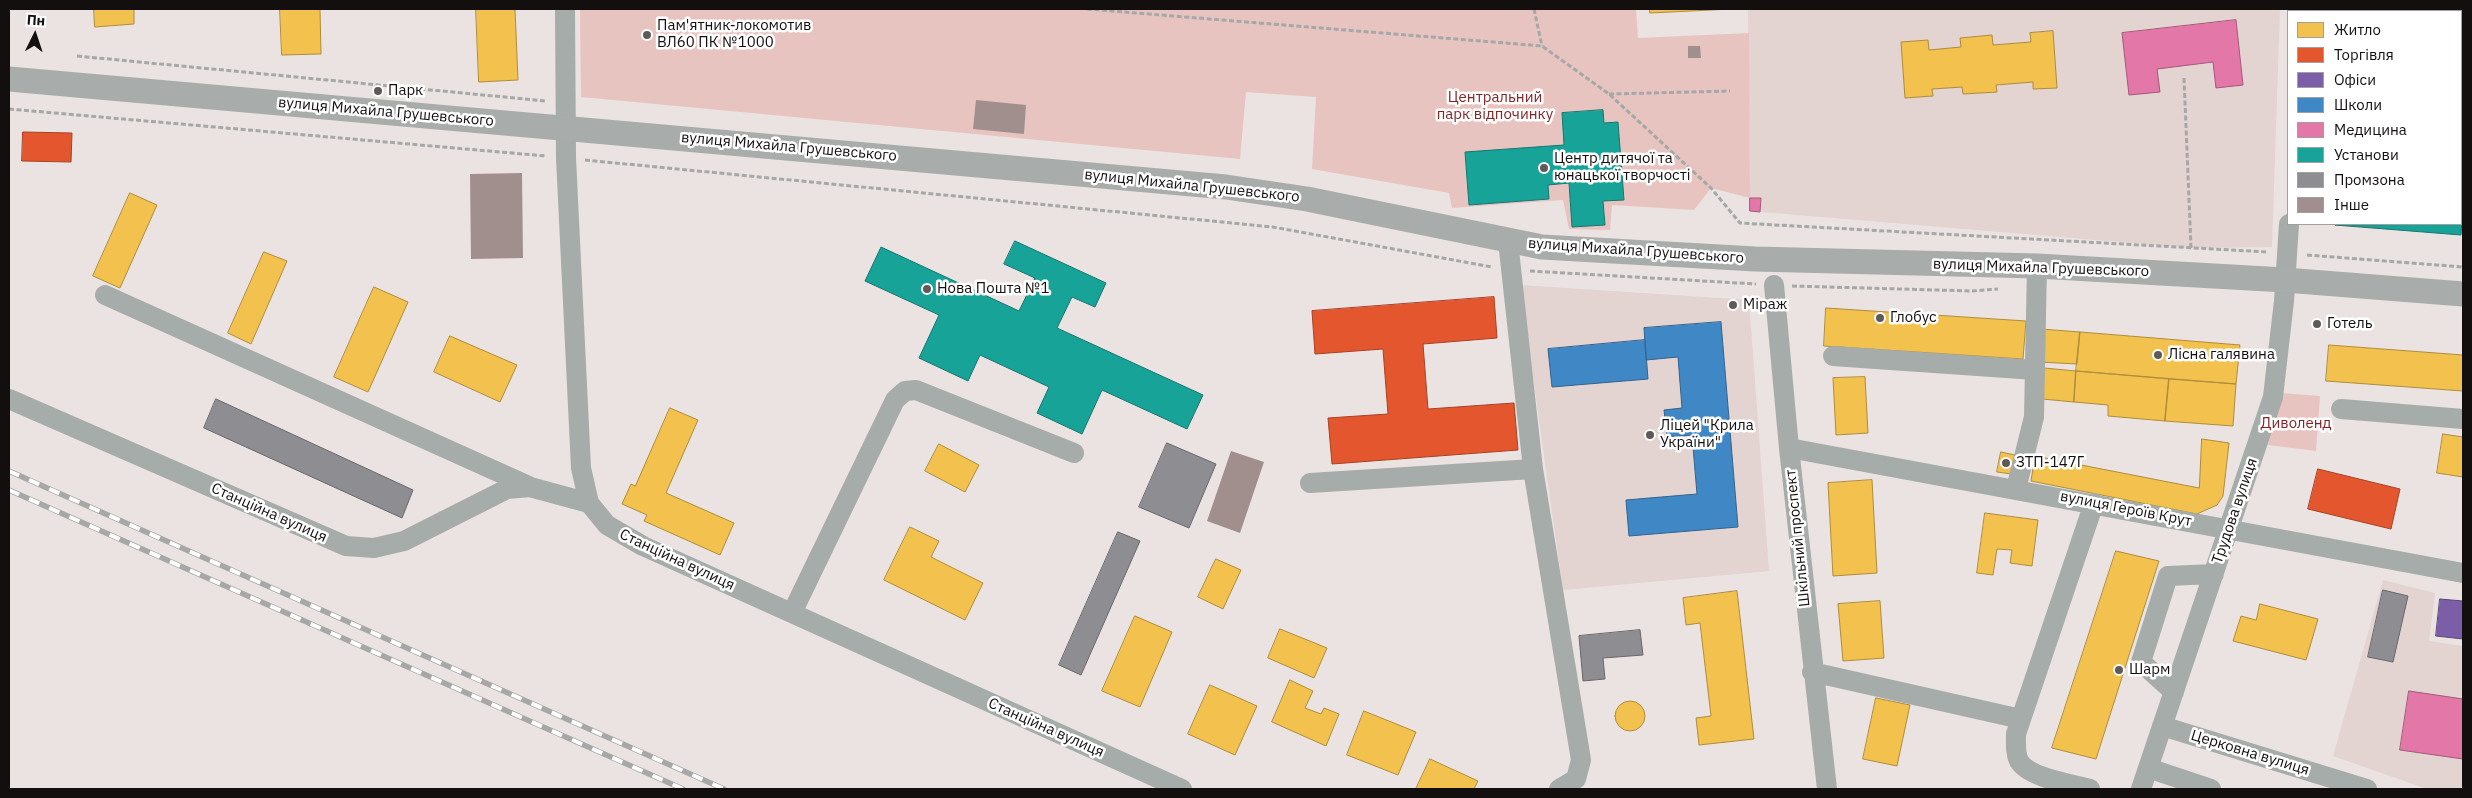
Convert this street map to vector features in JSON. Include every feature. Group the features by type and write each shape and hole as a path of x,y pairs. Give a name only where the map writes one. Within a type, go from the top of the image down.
{"main road":[{"name":"вулиця Михайла Грушевського","path":"9,79 566,127 1254,190 1307,199 1508,241 1583,250 1755,259 2037,266 2286,280 2463,294"}],"street":[{"path":"565,9 566,158 581,468 589,503"},
{"name":"Трудова вулиця","path":"2141,789 2273,397 2286,280 2289,225"},
{"path":"1508,241 1533,469 1581,760 1576,779 1558,789"},
{"path":"2016,489 2034,417 2037,266"},
{"name":"Шкільний проспект","path":"1774,285 1788,448 1812,672 1827,789"},
{"path":"105,294 530,487"},
{"path":"1833,356 2035,370"},
{"path":"792,613 895,400 905,391 916,390 1074,453"},
{"name":"Станційна вулиця","path":"9,399 346,546 374,548 404,541 507,489 530,487 589,503 607,525 643,546 1182,789"},
{"path":"2342,409 2463,419"},
{"name":"вулиця Героїв Крут","path":"1788,448 2094,503 2463,573"},
{"path":"1310,483 1533,469"},
{"path":"2090,789 2031,772 2020,762 2015,748 2016,734 2094,503"},
{"path":"2174,692 2141,662 2168,576 2214,574"},
{"path":"1812,672 2021,719"},
{"name":"Церковна вулиця","path":"2162,726 2366,789"},
{"path":"2148,768 2211,789"}],"path":[{"path":"1087,9 1542,46 1609,94 1711,188 1740,223 2287,253 2463,267"},
{"path":"1534,9 1542,46"},
{"path":"77,56 554,102"},
{"path":"2184,78 2190,248"},
{"path":"1609,94 1730,91"},
{"path":"9,109 566,158 1273,227 1510,270 1774,285 1972,291 2000,289"}],"shaded area":[{"path":"1748,9 2280,9 2272,247 2191,248 1750,211"},
{"name":"Ліцей \"Крила України\"","path":"1520,285 1749,300 1769,571 1563,590"},
{"path":"2383,580 2435,593 2429,641 2463,646 2463,789 2427,789 2333,756"}],"green space":[{"name":"Центральний парк відпочинку","path":"580,9 1636,9 1638,38 1749,33 1750,198 1711,188 1694,210 1612,205 1610,230 1569,229 1563,200 1452,208 1449,193 1312,169 1316,97 1246,92 1240,159 581,97"},
{"name":"Диволенд","path":"2281,393 2320,396 2316,451 2268,445"}],"building: Житло":[{"path":"94,9 134,9 134,24 95,27"},
{"path":"280,9 320,9 321,54 282,55"},
{"path":"476,9 515,9 518,80 479,82"},
{"path":"1650,9 1732,9 1650,13"},
{"path":"2053,31 2057,88 2033,89 2033,82 1996,85 1997,92 1963,94 1962,87 1932,89 1933,96 1905,98 1901,42 1928,40 1929,50 1961,47 1960,38 1992,35 1993,45 2031,42 2030,33"},
{"path":"130,193 157,205 120,288 93,276"},
{"path":"264,252 287,261 251,344 228,333"},
{"path":"374,287 408,302 368,392 334,377"},
{"path":"1826,308 2026,321 2023,359 1824,346"},
{"path":"2041,329 2080,332 2077,364 2038,362"},
{"name":"Лісна галявина","path":"2080,332 2240,345 2236,384 2076,371"},
{"path":"450,336 517,365 500,402 434,372"},
{"path":"2329,345 2463,355 2463,391 2326,381"},
{"path":"2044,368 2076,371 2074,402 2042,399"},
{"path":"2076,371 2169,379 2165,421 2108,416 2108,405 2074,402"},
{"path":"1865,377 1868,433 1836,435 1833,378"},
{"path":"2169,379 2236,384 2233,426 2165,421"},
{"path":"670,408 698,420 666,493 734,523 720,555 644,521 647,515 622,504 631,484 635,486"},
{"path":"2443,434 2463,437 2463,477 2437,473"},
{"path":"2202,439 2229,443 2223,496 2217,505 2197,514 2031,481 2035,456 2199,488"},
{"path":"939,444 979,465 965,492 925,471"},
{"name":"ЗТП-147Г","path":"2001,452 2015,455 2011,474 1997,472"},
{"path":"1872,480 1877,573 1833,576 1828,483"},
{"path":"1985,513 2038,520 2032,566 2010,563 2012,550 1997,549 1993,575 1977,573"},
{"path":"910,527 939,541 931,557 983,583 965,620 884,580"},
{"path":"2116,551 2159,561 2096,759 2052,748"},
{"path":"1216,559 1241,570 1223,609 1198,597"},
{"path":"1737,591 1754,739 1699,745 1696,718 1711,716 1700,623 1686,625 1683,598"},
{"path":"1880,601 1884,658 1843,661 1838,604"},
{"path":"2260,604 2318,619 2306,660 2233,641 2241,616 2256,620"},
{"path":"1135,616 1172,632 1140,707 1102,691"},
{"path":"1280,629 1327,648 1314,678 1268,658"},
{"path":"1290,680 1313,691 1305,708 1321,714 1324,708 1339,714 1326,746 1272,722"},
{"path":"1210,685 1257,706 1235,755 1188,734"},
{"path":"1876,698 1910,705 1897,766 1863,759"},
{"path":"1630,701 1641,705 1645,716 1641,727 1630,731 1619,727 1615,716 1619,705"},
{"path":"1364,711 1416,732 1398,775 1347,755"},
{"path":"1430,759 1478,781 1474,789 1416,789"}],"building: Торгівля":[{"path":"23,132 72,133 71,162 22,161"},
{"path":"1494,297 1497,338 1423,344 1428,409 1514,403 1518,450 1332,464 1328,418 1388,414 1383,349 1315,354 1312,311"},
{"path":"2318,469 2400,489 2391,529 2308,509"}],"building: Офіси":[{"path":"2440,599 2463,601 2463,639 2436,636"}],"building: Школи":[{"path":"1721,322 1738,527 1629,536 1626,500 1697,494 1692,435 1667,437 1664,410 1682,408 1678,357 1646,360 1644,328"},
{"path":"1645,340 1648,379 1552,387 1548,349"}],"building: Медицина":[{"path":"2236,20 2243,85 2216,88 2213,62 2157,69 2160,92 2129,95 2122,33"},
{"path":"1750,198 1761,198 1760,212 1750,211"},
{"path":"2409,691 2463,699 2463,759 2400,750"}],"building: Установи":[{"name":"Центр дитячої та юнацької творчості","path":"1603,110 1604,123 1618,122 1624,200 1603,201 1605,225 1572,227 1569,183 1548,185 1549,199 1469,205 1465,152 1564,145 1562,113"},
{"path":"2462,145 2463,145 2462,218"},
{"path":"2335,225 2462,225 2461,235"},
{"path":"1015,241 1106,283 1095,307 1072,297 1057,328 1203,395 1187,429 1102,390 1082,434 1037,413 1049,387 980,355 968,381 919,358 939,315 865,281 881,247 1019,311 1035,278 1004,264"}],"building: Промзона":[{"path":"2462,63 2463,63 2462,89"},
{"path":"216,399 413,490 402,518 204,428"},
{"path":"1167,443 1216,464 1189,528 1139,507"},
{"path":"1118,532 1140,541 1081,675 1059,665"},
{"path":"2383,590 2408,596 2393,662 2368,657"},
{"path":"1640,630 1643,655 1603,658 1605,679 1583,681 1579,636"}],"building: Інше":[{"path":"1688,46 1700,46 1701,58 1688,58"},
{"path":"976,100 1026,105 1024,134 973,129"},
{"path":"522,173 523,258 471,259 470,174"},
{"path":"1231,451 1264,462 1240,533 1207,521"}],"railway":[{"path":"9,471 724,789"},
{"path":"9,490 683,789"}],"place":[{"name":"Пам'ятник-локомотив ВЛ60 ПК №1000","path":"647,35"},
{"name":"Парк","path":"378,91"},
{"name":"Центр дитячої та юнацької творчості","path":"1544,168"},
{"name":"Нова Пошта №1","path":"927,289"},
{"name":"Міраж","path":"1733,305"},
{"name":"Глобус","path":"1880,318"},
{"name":"Готель","path":"2317,324"},
{"name":"Лісна галявина","path":"2158,355"},
{"name":"Ліцей \"Крила України\"","path":"1650,435"},
{"name":"ЗТП-147Г","path":"2006,463"},
{"name":"Шарм","path":"2119,670"}]}
